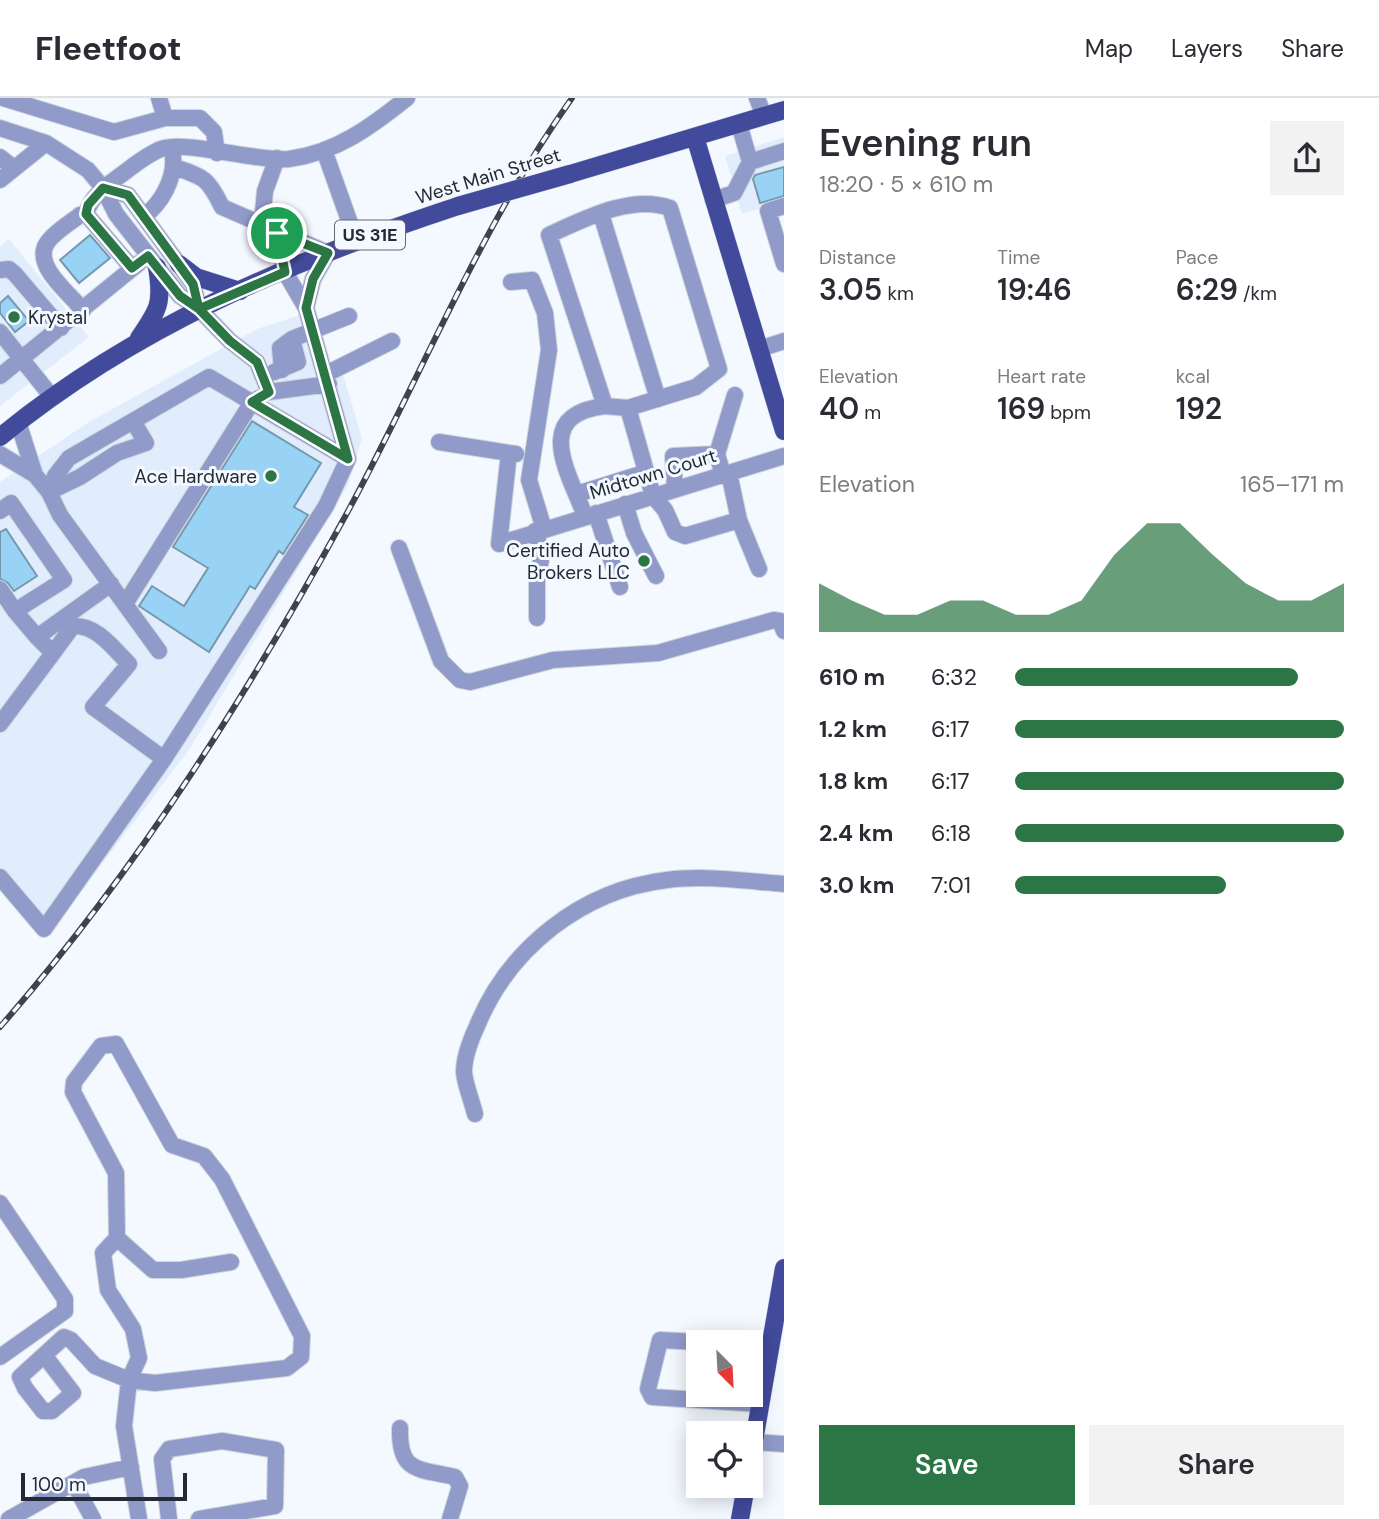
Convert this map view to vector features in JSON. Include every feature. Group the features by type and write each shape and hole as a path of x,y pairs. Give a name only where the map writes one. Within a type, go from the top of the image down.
{"main road":[{"name":"West Main Street","path":"0,437 52,397 139,339 199,309 356,240 458,206 784,110"},
{"path":"695,137 784,431"},
{"path":"139,339 160,306 161,293 152,262"},
{"path":"179,264 196,276 240,291"},
{"path":"763,1387 770,1347 780,1319 784,1268"},
{"path":"740,1519 744,1498"}],"street":[{"path":"3,98 114,132 165,118 200,118 214,132 217,153"},
{"path":"159,98 165,118"},
{"path":"132,268 88,216 88,205 103,188 144,159 163,149 172,148 288,159 324,150 362,132 407,98"},
{"path":"757,98 764,116"},
{"path":"713,200 734,193 750,162 739,124"},
{"path":"0,128 46,143 88,170 103,188 116,214 180,296 199,309 230,341 257,362 269,392"},
{"path":"0,180 46,143"},
{"path":"144,216 159,206 174,167 172,148"},
{"path":"324,150 356,240"},
{"path":"750,162 784,151"},
{"path":"0,157 13,168"},
{"path":"262,223 265,191 277,158"},
{"path":"174,167 204,177 211,183 222,207 328,253 313,279 306,308"},
{"path":"103,188 128,195 193,284 199,309"},
{"path":"605,407 550,235 601,214 652,201 670,208 719,369 696,387 628,408 605,407 578,414 565,425 559,437 561,454 577,494 591,514 620,587"},
{"path":"784,206 768,211 784,264"},
{"path":"601,214 657,399"},
{"path":"83,310 45,266 42,252 48,241 80,215 88,216"},
{"path":"0,877 44,929 164,759 326,506 348,459 306,308 285,272 277,233"},
{"path":"0,376 132,268 152,262"},
{"path":"3,272 61,328"},
{"path":"511,282 531,280 545,313 549,350 529,480 542,554 537,581 537,618"},
{"path":"262,375 282,370 280,348 292,339 349,316"},
{"path":"0,324 52,397"},
{"path":"0,332 24,359"},
{"path":"125,604 252,402 269,392 327,379 392,341"},
{"path":"759,349 784,341"},
{"path":"50,492 55,476 69,458 209,377 348,459"},
{"path":"735,396 717,454 726,474 738,520 748,538 759,569"},
{"path":"628,408 653,496 665,510 675,532 685,536 738,520"},
{"path":"50,492 117,453 146,443 133,421"},
{"path":"117,453 129,437 133,421"},
{"path":"18,422 35,475"},
{"path":"439,442 532,457"},
{"name":"Midtown Court","path":"509,453 499,544 784,456"},
{"path":"0,454 35,475 50,492 60,515 159,650"},
{"path":"675,489 673,456 717,454"},
{"path":"577,494 647,472"},
{"path":"0,511 11,503 64,580 15,611"},
{"path":"625,504 634,533 656,576"},
{"path":"399,548 441,661 460,680 470,682 553,660 658,653 774,620 780,621 784,631"},
{"path":"37,637 111,584"},
{"path":"0,589 15,611 53,653"},
{"path":"0,724 73,626 82,625 103,637 129,664 93,707 164,759"},
{"path":"475,1114 464,1072 472,1039 484,1009 513,964 556,923 608,895 665,880 688,878 784,884"},
{"path":"51,1321 95,1366 129,1380 155,1384 287,1368 301,1357 302,1336 222,1179 204,1156 172,1144 116,1044 101,1046 74,1082 73,1092 116,1173 117,1238 103,1253 108,1290 133,1329 139,1358 129,1380 124,1426 139,1519"},
{"path":"0,1203 65,1298 65,1311 0,1357"},
{"path":"117,1238 153,1270 181,1270 232,1262"},
{"path":"44,1355 64,1337"},
{"path":"686,1341 660,1340 648,1389 652,1397 686,1399"},
{"path":"763,1347 770,1347"},
{"path":"400,1429 399,1451 405,1461 419,1469 454,1477 460,1486 450,1519"},
{"path":"169,1519 162,1459 169,1448 222,1441 276,1450 275,1506 199,1519"},
{"path":"763,1448 784,1444"},
{"path":"9,1519 96,1473 131,1466"},
{"path":"74,1484 93,1519"}],"shaded area":[{"path":"784,137 784,201 742,214 725,156"},
{"path":"9,239 89,337 0,406 0,246"},
{"path":"300,315 318,380 343,374 362,438 348,485 189,750 46,937 0,884 0,482 89,422 257,329"}],"building":[{"path":"784,167 784,196 760,203 753,179 755,175"},
{"path":"90,235 110,258 79,283 60,260"},
{"name":"Krystal","path":"8,296 29,321 15,332 0,313 0,303"},
{"path":"252,421 321,463 294,507 308,515 283,554 279,551 255,589 250,586 209,652 139,606 152,586 184,606 208,568 173,547"},
{"path":"6,529 37,576 14,591 8,583 0,579 0,532"}],"railway":[{"path":"0,1027 98,907 230,714 347,513 508,198 572,98"}],"place":[{"name":"Krystal","path":"14,317"},
{"name":"Ace Hardware","path":"271,476"},
{"name":"Certified Auto Brokers LLC","path":"644,561"}],"route":[{"path":"277,233 285,272 199,309 180,296 148,256 132,268 86,214 88,205 103,188 128,195 193,284 199,309 230,341 257,362 269,392 252,402 348,459 306,308 313,279 328,253 277,233"}]}
